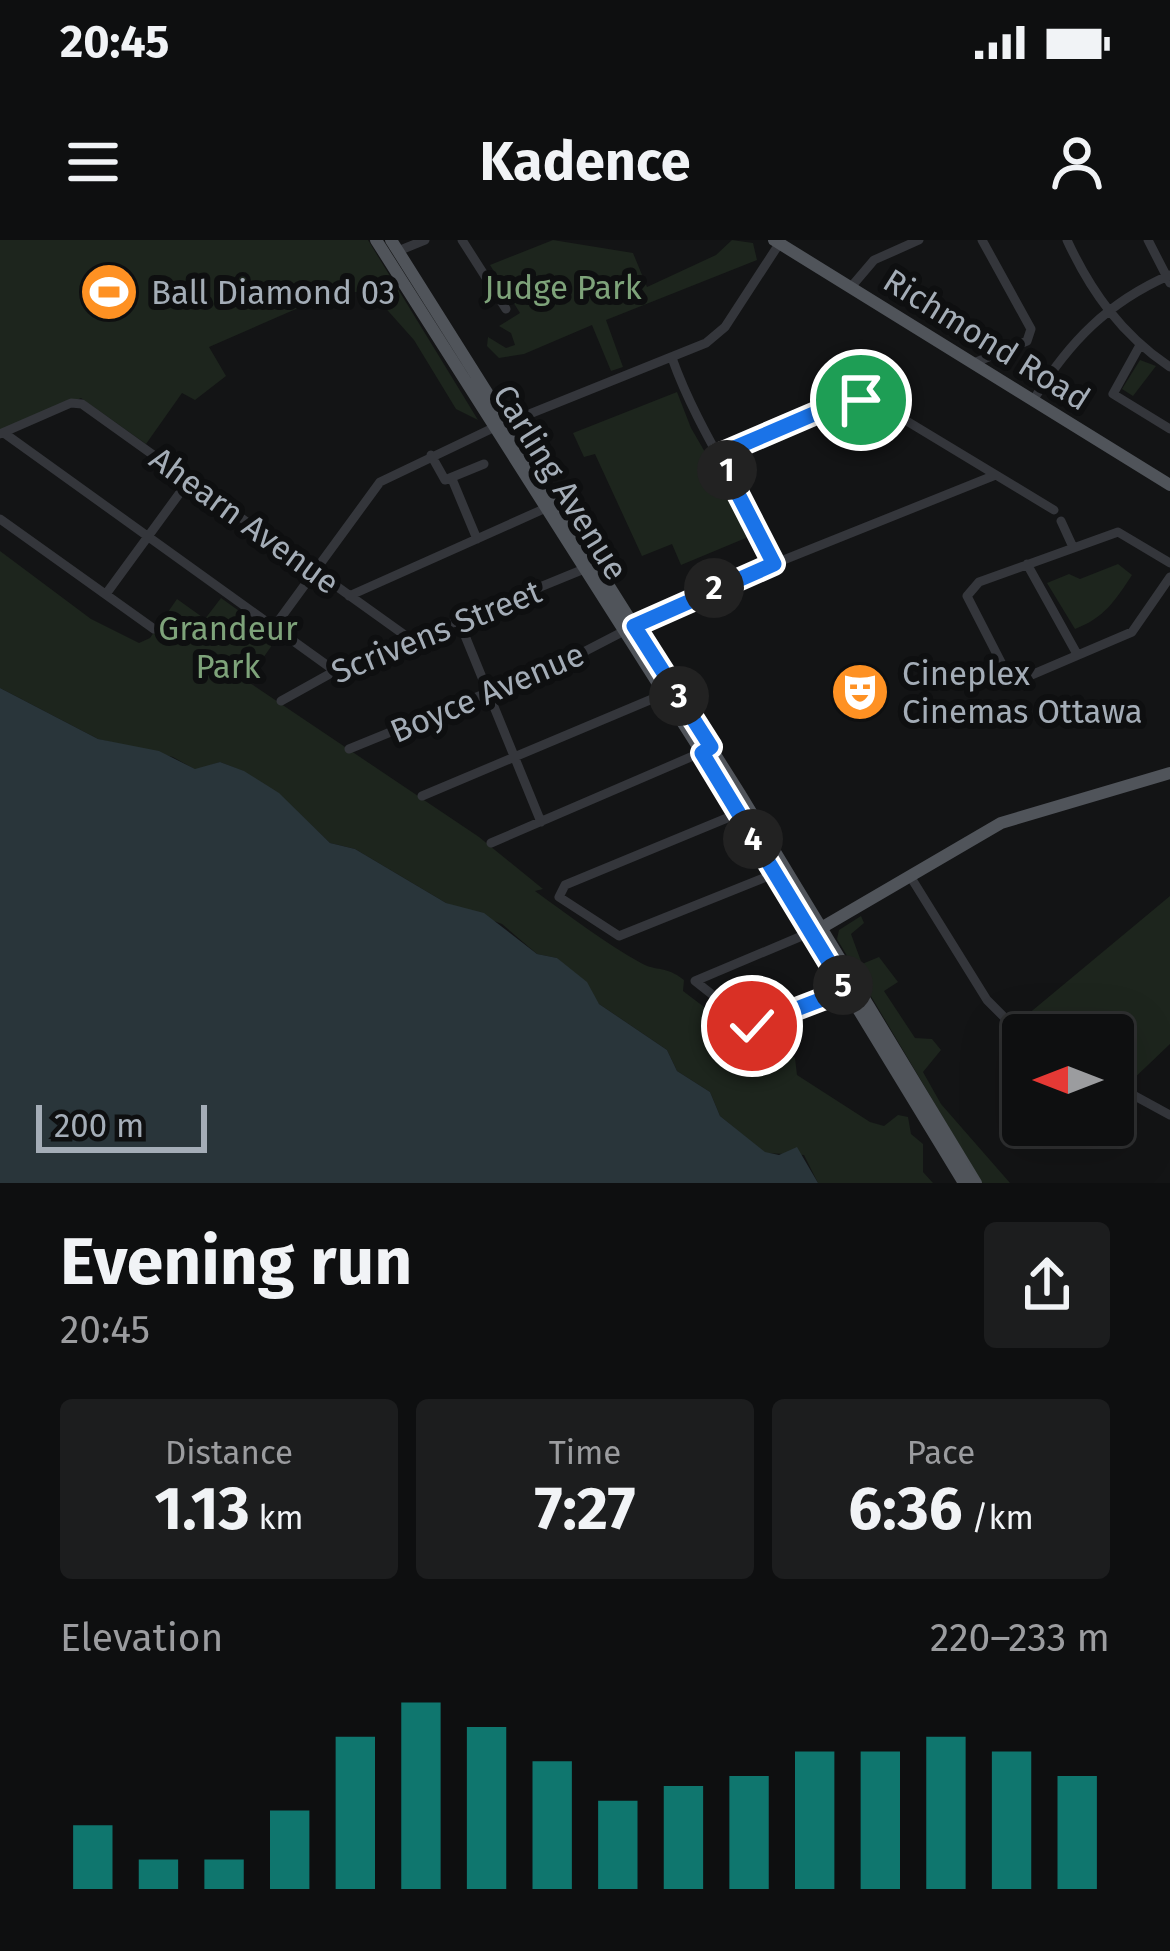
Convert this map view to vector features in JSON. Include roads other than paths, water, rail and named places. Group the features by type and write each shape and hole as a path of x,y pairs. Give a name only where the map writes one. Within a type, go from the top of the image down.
{"main road":[{"name":"Carling Avenue","path":"376,240 500,425 976,1183"},
{"name":"Richmond Road","path":"779,241 1170,485"},
{"name":"Carling Avenue","path":"395,246 547,508 589,567"},
{"name":"Carling Avenue","path":"629,629 664,694 706,750"},
{"path":"815,931 1001,823 1170,773"},
{"name":"Carling Avenue","path":"779,872 795,888 846,990 870,1018 964,1183"},
{"path":"795,888 825,914 863,904"}],"street":[{"path":"395,246 425,240"},
{"path":"462,240 506,309"},
{"path":"851,287 874,260 919,240"},
{"path":"974,363 1028,340 1031,328 982,240"},
{"path":"1067,240 1106,310 1139,347 1170,368"},
{"path":"1034,399 1064,355 1106,310 1169,278 1148,240"},
{"path":"274,627 370,491 430,455 672,358 725,327 779,241"},
{"path":"1139,347 1113,394 1170,429"},
{"path":"672,358 699,428 774,564"},
{"path":"718,455 844,401 872,400 1058,516 1072,545"},
{"name":"Ahearn Avenue","path":"2,434 75,402 413,641"},
{"path":"2,434 335,671"},
{"path":"430,455 441,478 484,464"},
{"name":"Boyce Avenue","path":"349,749 489,692 774,564 993,476"},
{"path":"452,478 477,539"},
{"path":"106,594 190,479"},
{"path":"349,596 547,508"},
{"path":"0,519 154,628"},
{"path":"1170,562 1118,532 979,581 967,596 1006,670 1029,676 1132,632 1165,596 1170,577"},
{"path":"1027,563 1077,654"},
{"name":"Scrivens Street","path":"281,700 335,671 589,567"},
{"path":"459,621 541,822"},
{"path":"422,796 664,694"},
{"path":"491,843 706,750"},
{"path":"743,811 561,888 559,897 567,907 619,936 779,872"},
{"path":"910,876 987,1000 1002,1015"},
{"path":"815,931 700,977 697,985 752,1026 846,990"},
{"path":"1134,1095 1170,1115"}],"place":[{"name":"Ball Diamond 03","path":"109,292"},
{"name":"Cineplex Cinemas Ottawa","path":"860,692"}],"park label":[{"name":"Judge Park","path":"563,287"},
{"name":"Grandeur Park","path":"228,647"}]}
